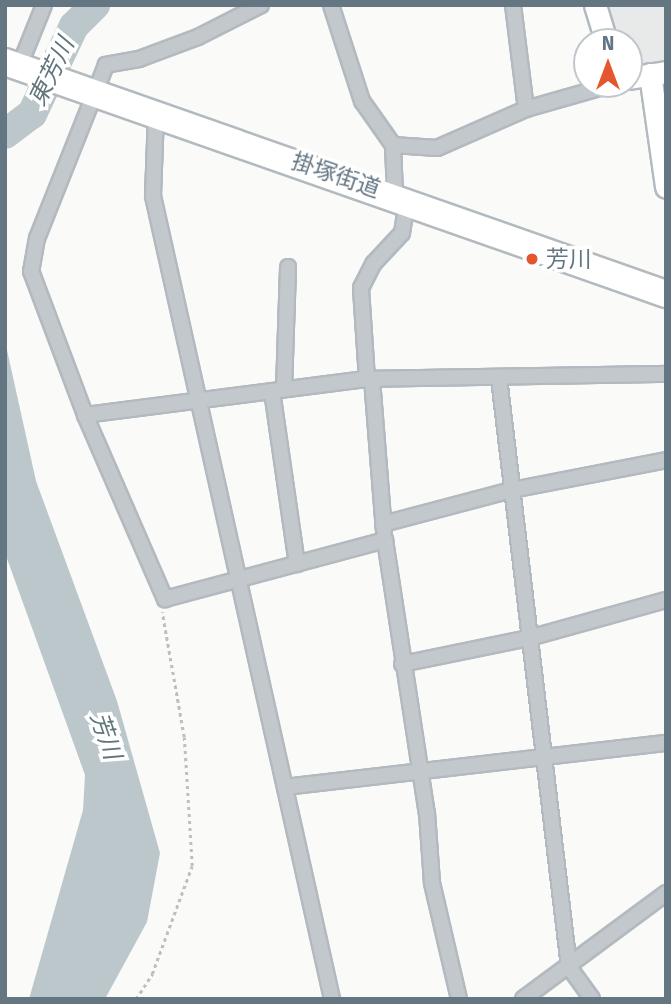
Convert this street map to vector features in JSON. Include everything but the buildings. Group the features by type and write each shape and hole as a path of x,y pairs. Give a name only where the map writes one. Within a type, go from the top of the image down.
{"highway":[{"name":"掛塚街道","path":"18,66 666,293"}],"street":[{"path":"261,5 198,37 139,59 106,65 88,91 37,238 31,271 85,415 165,599 385,541"},
{"path":"331,5 362,101 393,145 401,198 402,233 373,263 361,288 385,541 417,771 427,813 432,883 459,999"},
{"path":"513,5 526,109"},
{"path":"595,5 602,28"},
{"path":"18,66 40,7"},
{"path":"658,73 666,187"},
{"path":"393,145 437,148 526,109 573,95"},
{"path":"156,114 153,196 332,999"},
{"path":"288,267 278,390 297,564"},
{"path":"85,415 370,379 666,374"},
{"path":"499,378 569,967 592,999"},
{"path":"383,524 512,490 666,460"},
{"path":"402,664 529,638 666,600"},
{"path":"285,787 417,771 543,760 666,743"},
{"path":"523,999 666,893"}],"path":[{"path":"136,999 152,974 192,866 184,737 162,612 165,599"},
{"path":"5,634 5,679"}],"shaded area":[{"path":"604,5 666,5 666,62 643,65 643,28 610,28"}],"water":[{"path":"5,341 36,481 117,701 160,853 147,922 105,999 29,999 83,810 85,775 5,553"}],"waterway":[{"name":"東芳川","path":"5,134 32,114 74,26 95,5"}],"place":[{"name":"芳川","path":"532,259"}]}
